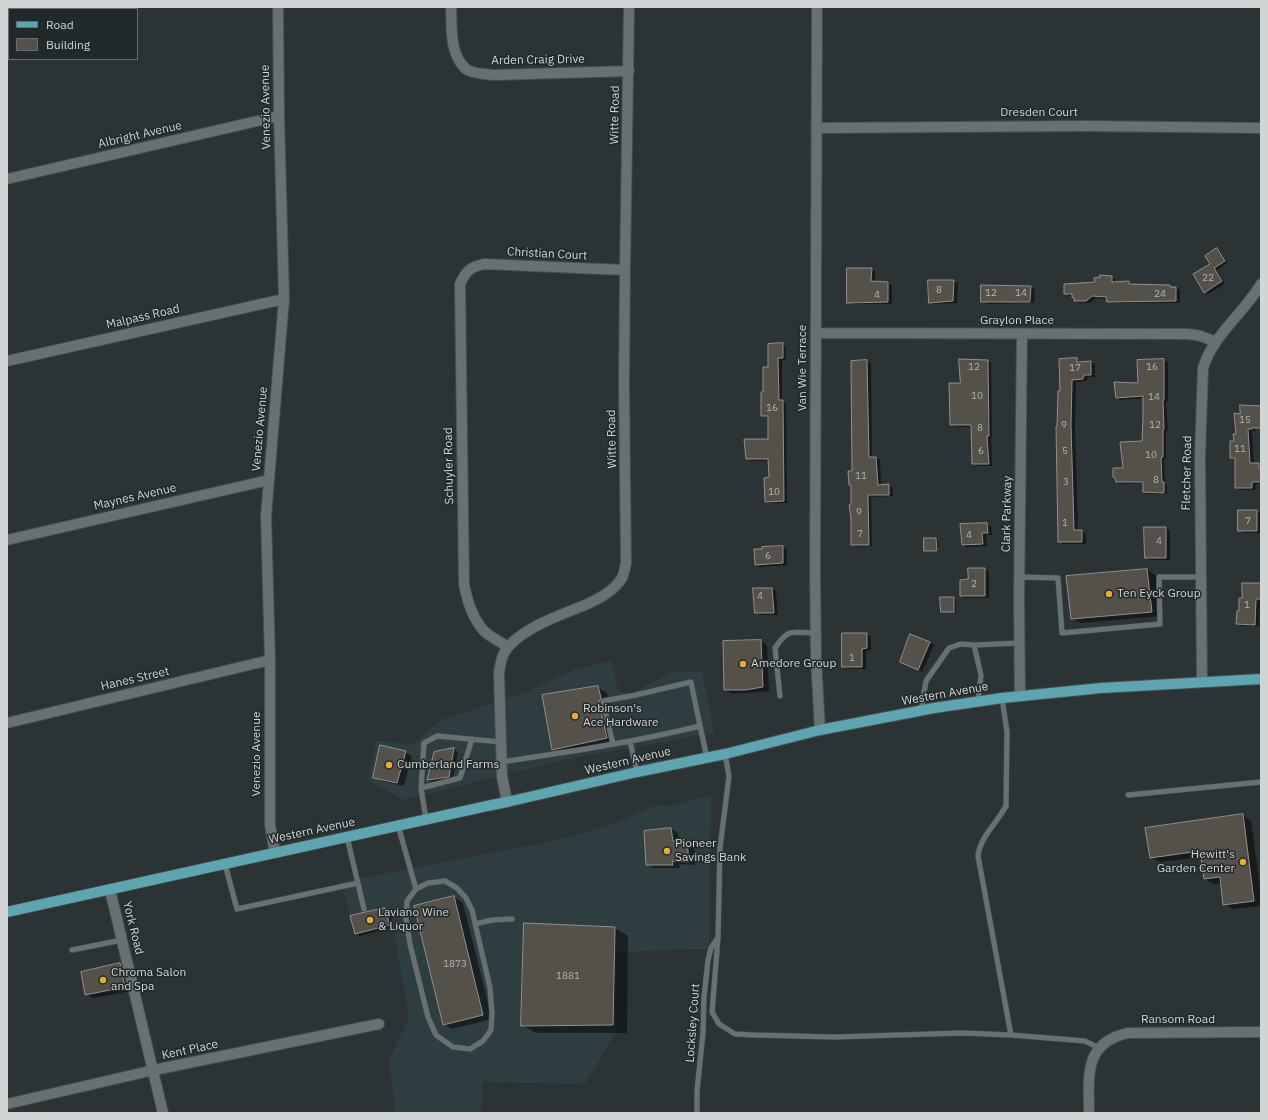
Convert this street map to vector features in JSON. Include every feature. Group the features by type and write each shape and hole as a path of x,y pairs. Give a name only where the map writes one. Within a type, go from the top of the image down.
{"main road":[{"name":"Western Avenue","path":"7,912 637,772 725,754 820,730 921,711 978,701 1101,688 1261,679"}],"street":[{"name":"Venezio Avenue","path":"275,853 270,825 270,660 266,516 284,299 279,116 278,7"},
{"name":"Arden Craig Drive","path":"451,7 453,43 456,56 467,70 480,74 494,75 629,70"},
{"name":"Witte Road","path":"507,802 502,776 499,674 500,664 508,646 520,635 596,600 616,585 623,577 626,563 624,384 629,7"},
{"name":"Van Wie Terrace","path":"817,7 815,633 820,730"},
{"name":"Albright Avenue","path":"7,178 279,116"},
{"name":"Dresden Court","path":"816,128 1085,126 1261,128"},
{"name":"Christian Court","path":"469,270 474,266 484,264 625,270"},
{"name":"Schuyler Road","path":"469,270 460,284 464,584 466,596 476,621 485,632 508,646"},
{"name":"Fletcher Road","path":"1202,682 1200,464 1203,368 1207,355 1253,298 1261,284"},
{"name":"Malpass Road","path":"7,360 284,299"},
{"name":"Graylon Place","path":"816,333 1188,334 1201,336 1216,342"},
{"name":"Clark Parkway","path":"1020,696 1022,334"},
{"name":"Maynes Avenue","path":"7,540 269,480"},
{"name":"Hanes Street","path":"7,723 270,660"},
{"name":"York Road","path":"110,890 164,1113"},
{"name":"Kent Place","path":"7,1104 154,1070 379,1024"},
{"name":"Ransom Road","path":"1099,1048 1110,1039 1128,1033 1261,1032"},
{"path":"1089,1113 1091,1062 1099,1048"}],"lane":[{"path":"1020,577 1058,578 1062,633 1160,624 1159,577 1200,577"},
{"path":"780,696 775,648 782,637 789,632 815,633"},
{"path":"921,711 926,681 949,648 961,644 974,646 1020,643"},
{"path":"974,646 981,675 978,701"},
{"path":"613,744 603,701 690,682 706,758"},
{"path":"1002,698 1007,732 1006,806 981,843 978,856 1011,1035"},
{"path":"502,762 630,741 700,726"},
{"path":"426,819 421,788 424,743 437,736 501,742"},
{"path":"421,788 460,778 472,739"},
{"path":"630,741 637,772"},
{"path":"725,754 729,776 720,848 718,938 712,1012 719,1024 735,1034 835,1037 962,1033 1085,1041 1099,1048"},
{"path":"1128,795 1261,782"},
{"path":"398,825 416,889"},
{"path":"347,837 364,909"},
{"path":"226,864 237,909 358,883"},
{"path":"445,881 457,888 466,898 472,910 490,988 492,1013 491,1030 483,1042 470,1049 453,1047 436,1035 428,1017 410,944 406,919 407,901 416,889 428,883 445,881"},
{"path":"475,924 492,920 512,919"},
{"name":"Locksley Court","path":"697,1113 697,1091 708,960 711,948 718,938"},
{"path":"72,950 122,940"}],"shaded area":[{"path":"611,661 619,692 632,693 670,673 684,671 702,672 714,733 577,757 403,800 368,780 376,741 413,744 441,720 529,691 575,669"},
{"path":"711,795 709,949 617,952 617,1031 585,1084 483,1082 481,1113 396,1113 389,1060 409,1018 393,927 355,935 341,882 558,840 613,824 654,806 677,805"}],"building":[{"path":"1217,248 1225,261 1214,268 1222,281 1204,293 1193,274 1210,264 1205,256"},
{"path":"847,268 872,268 871,281 888,282 888,302 847,303"},
{"path":"1100,275 1112,276 1112,282 1129,281 1129,284 1170,285 1170,287 1176,287 1176,301 1107,302 1106,297 1092,296 1086,301 1074,301 1072,294 1064,294 1064,284 1095,282 1094,278 1100,277"},
{"path":"928,280 954,280 953,301 929,303"},
{"path":"981,285 1031,286 1030,302 981,302"},
{"path":"783,343 783,358 778,358 779,400 783,400 784,501 765,502 764,478 769,477 768,459 746,459 744,439 768,439 768,416 761,416 763,367 768,367 768,344"},
{"path":"1077,358 1077,362 1091,361 1091,375 1084,375 1083,379 1072,380 1071,425 1074,530 1082,530 1082,542 1058,542 1056,426 1058,391 1060,391 1059,359"},
{"path":"959,359 988,360 989,436 987,436 989,464 972,464 971,425 950,425 949,383 960,383"},
{"path":"1164,359 1164,429 1163,457 1161,458 1164,493 1143,492 1143,482 1116,482 1115,478 1113,477 1113,468 1123,468 1120,442 1142,441 1143,419 1143,396 1116,398 1114,382 1138,383 1137,360"},
{"path":"867,360 869,457 876,457 878,485 889,484 889,495 868,495 869,545 851,545 851,517 849,505 851,504 851,485 849,485 848,471 852,471 851,361"},
{"path":"1240,405 1261,406 1261,428 1248,429 1250,463 1259,463 1259,469 1261,469 1261,482 1252,482 1252,488 1235,488 1235,458 1230,458 1230,441 1234,441 1233,434 1236,434 1234,413 1240,414"},
{"path":"1238,510 1257,510 1257,531 1238,531"},
{"path":"987,523 988,533 982,533 983,544 962,545 960,524"},
{"path":"1144,527 1166,527 1166,558 1145,558"},
{"path":"924,538 936,538 937,551 924,551"},
{"path":"783,546 783,563 755,565 754,549"},
{"path":"968,568 985,568 985,596 960,596 960,580 968,579"},
{"name":"Ten Eyck Group","path":"1147,569 1152,612 1071,619 1066,576"},
{"path":"1242,583 1261,583 1261,599 1256,599 1255,625 1236,624 1237,611 1239,611 1239,598 1242,598"},
{"path":"753,588 772,588 774,613 755,613"},
{"path":"940,597 954,597 954,612 941,612"},
{"path":"842,633 867,633 867,648 862,649 862,667 842,667"},
{"path":"910,634 930,642 918,670 900,662"},
{"name":"Amedore Group","path":"761,640 763,687 745,690 724,690 723,641"},
{"name":"Robinson's Ace Hardware","path":"598,686 601,698 599,702 607,738 552,750 542,695"},
{"path":"380,745 406,751 397,783 373,778"},
{"path":"454,748 449,777 427,780 434,752"},
{"path":"1243,814 1254,901 1223,905 1220,877 1204,879 1200,851 1150,858 1145,828"},
{"name":"Pioneer Savings Bank","path":"671,828 673,841 687,841 689,862 672,861 673,865 646,865 644,831"},
{"path":"454,896 483,1015 443,1025 414,906"},
{"name":"Laviano Wine & Liquor","path":"385,908 390,925 355,934 350,916"},
{"path":"524,923 615,927 613,1025 521,1026"},
{"name":"Chroma Salon and Spa","path":"120,963 125,987 85,995 81,972"}],"place":[{"name":"Ten Eyck Group","path":"1109,594"},
{"name":"Amedore Group","path":"743,664"},
{"name":"Robinson's Ace Hardware","path":"575,716"},
{"name":"Cumberland Farms","path":"389,765"},
{"name":"Pioneer Savings Bank","path":"667,851"},
{"name":"Hewitt's Garden Center","path":"1243,862"},
{"name":"Laviano Wine & Liquor","path":"370,920"},
{"name":"Chroma Salon and Spa","path":"103,980"}]}
